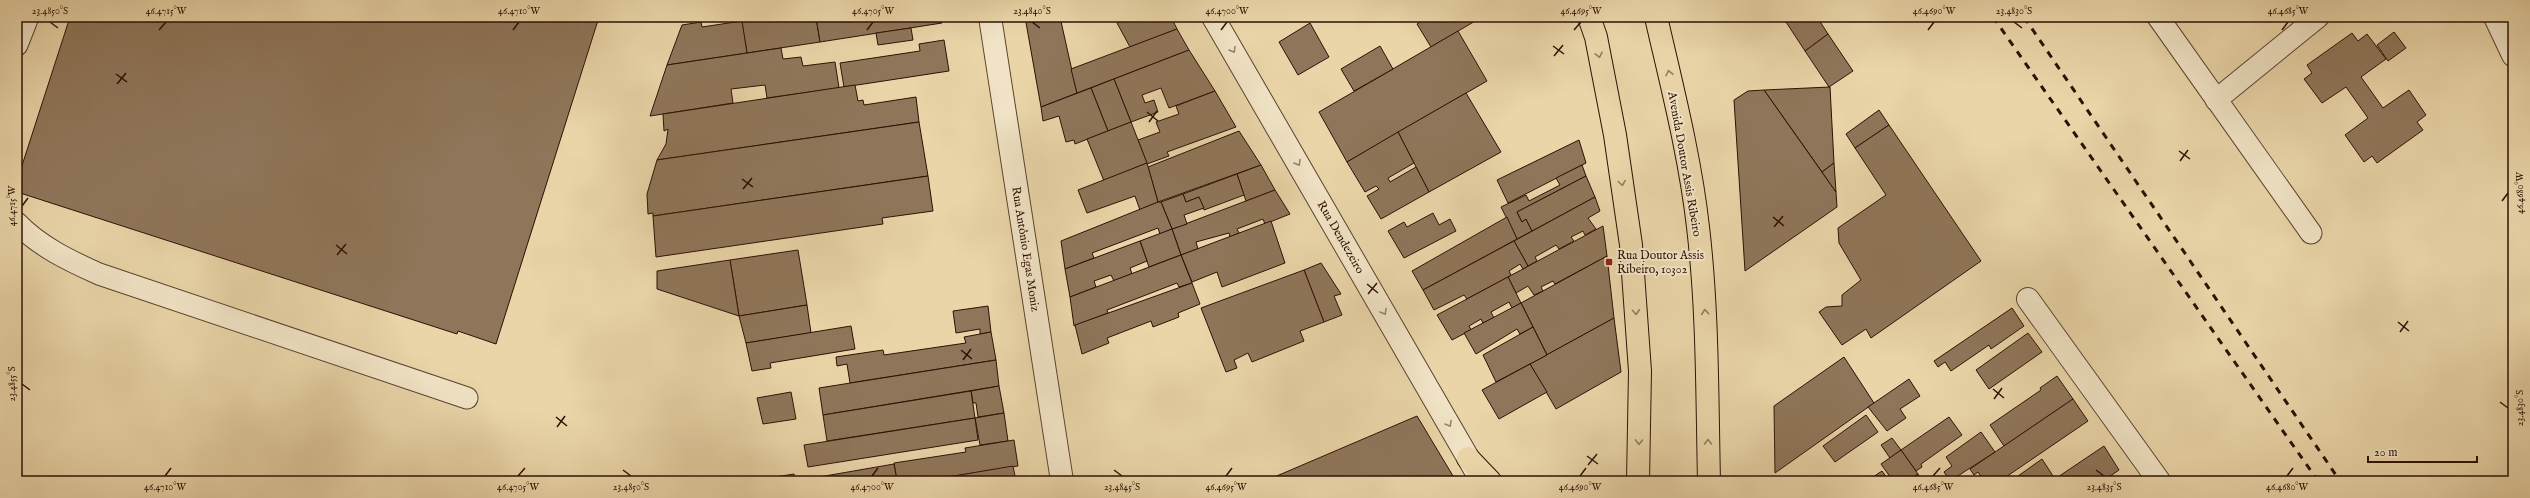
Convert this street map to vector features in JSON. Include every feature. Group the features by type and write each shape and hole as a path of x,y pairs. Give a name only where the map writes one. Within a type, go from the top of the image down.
{"main road":[{"path":"1589,17 1596,37 1616,135 1631,245 1640,371 1638,481"},
{"name":"Avenida Doutor Assis Ribeiro","path":"1656,17 1684,144 1698,227 1706,326 1709,481"},
{"path":"1468,458 1490,481"}],"street":[{"name":"Rua Antônio Egas Moniz","path":"990,17 1062,481"},
{"name":"Rua Dendezeiro","path":"1213,17 1482,481"},
{"path":"2495,17 2513,55"},
{"path":"2028,299 2158,481"}],"lane":[{"path":"17,45 28,17"},
{"path":"2158,17 2311,233"},
{"path":"2216,100 2318,17"},
{"path":"17,223 42,245 67,260 99,274 467,398"}],"building":[{"path":"70,17 599,17 496,344 458,331 457,334 17,192 17,181"},
{"path":"761,17 762,20 778,17 816,17 820,42 747,53 741,18"},
{"path":"816,17 941,17 942,23 820,42"},
{"path":"1025,17 1060,17 1077,93 1041,107"},
{"path":"1118,17 1171,17 1177,29 1130,47 1117,23 1120,22"},
{"path":"1429,17 1482,17 1431,47 1417,24"},
{"path":"1793,17 1817,17 1828,34 1805,51 1786,22"},
{"path":"742,21 747,53 667,65 682,25 701,22 702,27"},
{"path":"1310,23 1329,57 1298,75 1279,42"},
{"path":"911,28 913,40 878,45 876,33"},
{"path":"1177,29 1189,50 1077,93 1071,69"},
{"path":"1458,31 1487,81 1347,162 1319,112"},
{"path":"2394,32 2406,48 2388,61 2377,45"},
{"path":"2352,33 2358,41 2367,34 2386,59 2361,77 2383,108 2409,90 2426,115 2417,122 2423,130 2377,163 2372,156 2364,162 2345,135 2368,118 2346,87 2322,103 2304,79 2312,73 2307,65"},
{"path":"1828,34 1853,71 1829,87 1805,51"},
{"path":"944,40 949,71 844,87 840,63 920,51 919,44"},
{"path":"1380,46 1393,69 1354,91 1341,69"},
{"path":"781,48 783,59 801,57 803,66 835,62 839,88 767,98 765,85 731,89 733,103 650,116 667,65"},
{"path":"1189,50 1215,91 1169,108 1161,88 1142,95 1145,103 1154,100 1158,112 1131,122 1114,79"},
{"path":"1114,79 1131,122 1108,131 1091,88"},
{"path":"855,85 858,101 863,100 864,105 916,97 919,122 657,160 666,144 668,129 664,131 663,114"},
{"path":"1830,87 1834,163 1822,172 1764,90"},
{"path":"1091,88 1108,131 1075,144 1074,140 1066,142 1059,116 1043,121 1041,107"},
{"path":"1764,90 1836,192 1837,207 1745,271 1734,100 1748,91"},
{"path":"1215,91 1236,127 1167,152 1169,156 1147,164 1138,140 1160,132 1156,122 1179,114 1176,106"},
{"path":"1466,93 1501,152 1429,192 1398,132"},
{"path":"1879,110 1889,125 1855,148 1846,134"},
{"path":"919,122 928,176 653,216 653,213 648,214 647,194 657,160"},
{"path":"1131,122 1147,163 1104,181 1087,139"},
{"path":"1889,125 1981,261 1871,338 1866,329 1842,345 1819,312 1826,307 1842,306 1842,295 1861,280 1839,243 1838,228 1886,195 1855,148"},
{"path":"1239,131 1261,165 1158,202 1148,167"},
{"path":"1398,132 1414,163 1388,178 1390,182 1416,167 1429,192 1381,219 1367,196 1379,189 1376,186 1365,192 1347,162"},
{"path":"1579,140 1586,163 1508,203 1497,180"},
{"path":"1147,163 1158,202 1140,210 1135,196 1087,213 1078,190"},
{"path":"1834,163 1836,192 1822,172"},
{"path":"1261,165 1275,190 1246,201 1237,174"},
{"path":"1582,165 1586,176 1517,212 1522,222 1526,219 1532,231 1517,239 1501,207 1526,195 1529,201 1560,185 1556,178"},
{"path":"1237,174 1244,195 1204,210 1199,197 1186,202 1183,194"},
{"path":"928,176 933,211 882,218 883,224 656,257 653,216"},
{"path":"1586,176 1595,197 1532,231 1526,219 1522,222 1517,212"},
{"path":"1275,190 1290,214 1265,224 1263,219 1237,229 1239,233 1230,237 1229,233 1196,242 1198,249 1181,255 1172,229"},
{"path":"1183,194 1186,202 1199,197 1204,208 1184,215 1187,224 1172,229 1161,202"},
{"path":"1595,197 1600,211 1588,218 1596,229 1585,235 1583,231 1571,237 1574,241 1559,249 1556,245 1535,257 1537,261 1528,266 1514,241"},
{"path":"1161,202 1172,229 1160,234 1158,228 1092,253 1094,258 1065,269 1061,241"},
{"path":"1433,213 1439,225 1450,219 1456,231 1404,258 1388,231 1404,222 1407,227"},
{"path":"1507,217 1517,239 1423,290 1412,271"},
{"path":"1271,221 1285,263 1222,287 1217,272 1192,282 1181,255"},
{"path":"1603,226 1607,256 1555,284 1553,281 1541,287 1543,291 1534,295 1528,286 1516,293 1508,277"},
{"path":"1172,229 1181,255 1149,267 1140,241"},
{"path":"1140,241 1147,261 1130,268 1132,274 1114,281 1111,275 1094,281 1096,287 1070,297 1065,269"},
{"path":"1514,241 1528,266 1523,269 1520,264 1509,271 1511,275 1508,277 1467,299 1464,295 1434,310 1423,290"},
{"path":"798,250 807,305 739,316 730,260"},
{"path":"1181,255 1192,283 1179,287 1177,283 1107,310 1108,313 1074,326 1070,297"},
{"path":"1607,256 1614,318 1547,355 1521,303"},
{"path":"730,260 739,316 657,289 657,271"},
{"path":"1321,263 1341,294 1334,296 1342,315 1324,322 1304,270"},
{"path":"1304,270 1324,322 1300,331 1304,341 1252,362 1248,353 1234,360 1237,368 1226,372 1201,308"},
{"path":"1508,277 1521,303 1512,308 1509,302 1491,312 1494,318 1483,323 1481,319 1469,326 1471,330 1452,340 1437,315"},
{"path":"1192,283 1200,304 1178,313 1179,317 1153,327 1151,321 1107,338 1109,343 1082,354 1075,325"},
{"path":"1521,303 1533,327 1520,334 1517,329 1476,354 1464,333"},
{"path":"807,305 811,333 746,343 739,316"},
{"path":"988,306 991,332 980,334 980,329 956,333 953,311"},
{"path":"2012,308 2024,326 1991,349 1989,345 1951,371 1945,362 1938,367 1934,361"},
{"path":"1614,318 1621,372 1556,409 1530,364"},
{"path":"851,326 855,349 770,363 771,368 752,371 746,343"},
{"path":"1533,327 1547,355 1496,382 1483,355"},
{"path":"991,332 996,360 850,383 847,364 837,366 836,357 883,350 884,355 966,343 964,337"},
{"path":"2028,333 2042,352 1989,389 1976,370"},
{"path":"1844,357 1874,403 1775,473 1774,406"},
{"path":"996,360 999,386 823,415 819,388"},
{"path":"1530,364 1547,392 1499,419 1482,390"},
{"path":"2057,376 2073,399 2004,446 1990,425 2041,390 2040,388"},
{"path":"1909,379 1920,396 1900,409 1906,418 1887,431 1868,407"},
{"path":"999,386 1004,413 978,417 976,403 973,403 971,391"},
{"path":"971,391 975,418 827,441 823,415"},
{"path":"791,392 796,419 763,424 757,398"},
{"path":"2073,399 2088,421 2000,481 1984,481 1978,472 1974,475 1970,469"},
{"path":"1004,413 1008,441 980,445 975,418"},
{"path":"1866,415 1878,432 1835,462 1823,446"},
{"path":"1417,416 1456,481 1265,481"},
{"path":"1949,417 1962,435 1921,464 1922,467 1916,471 1901,450"},
{"path":"975,418 978,440 808,467 804,445"},
{"path":"1981,432 1995,452 1950,481 1944,472 1952,466 1946,457"},
{"path":"1892,438 1901,450 1890,458 1881,445"},
{"path":"1014,440 1018,466 924,481 897,481 894,463 966,452 965,448"},
{"path":"2104,446 2119,470 2103,481 2052,481"},
{"path":"1901,450 1918,474 1907,481 1893,481 1881,464"},
{"path":"2042,459 2055,479 2011,481"},
{"path":"894,464 897,481 820,481 819,477"},
{"path":"1013,466 1016,481 924,481"},
{"path":"1882,471 1889,481 1867,481"},
{"path":"794,474 796,481 776,481 775,477"},
{"path":"1918,474 1922,481 1907,481"}],"railway":[{"path":"1993,17 2318,481"},
{"path":"2024,17 2340,481"}],"place":[{"name":"Rua Doutor Assis Ribeiro, 10302","path":"1609,262"}]}
